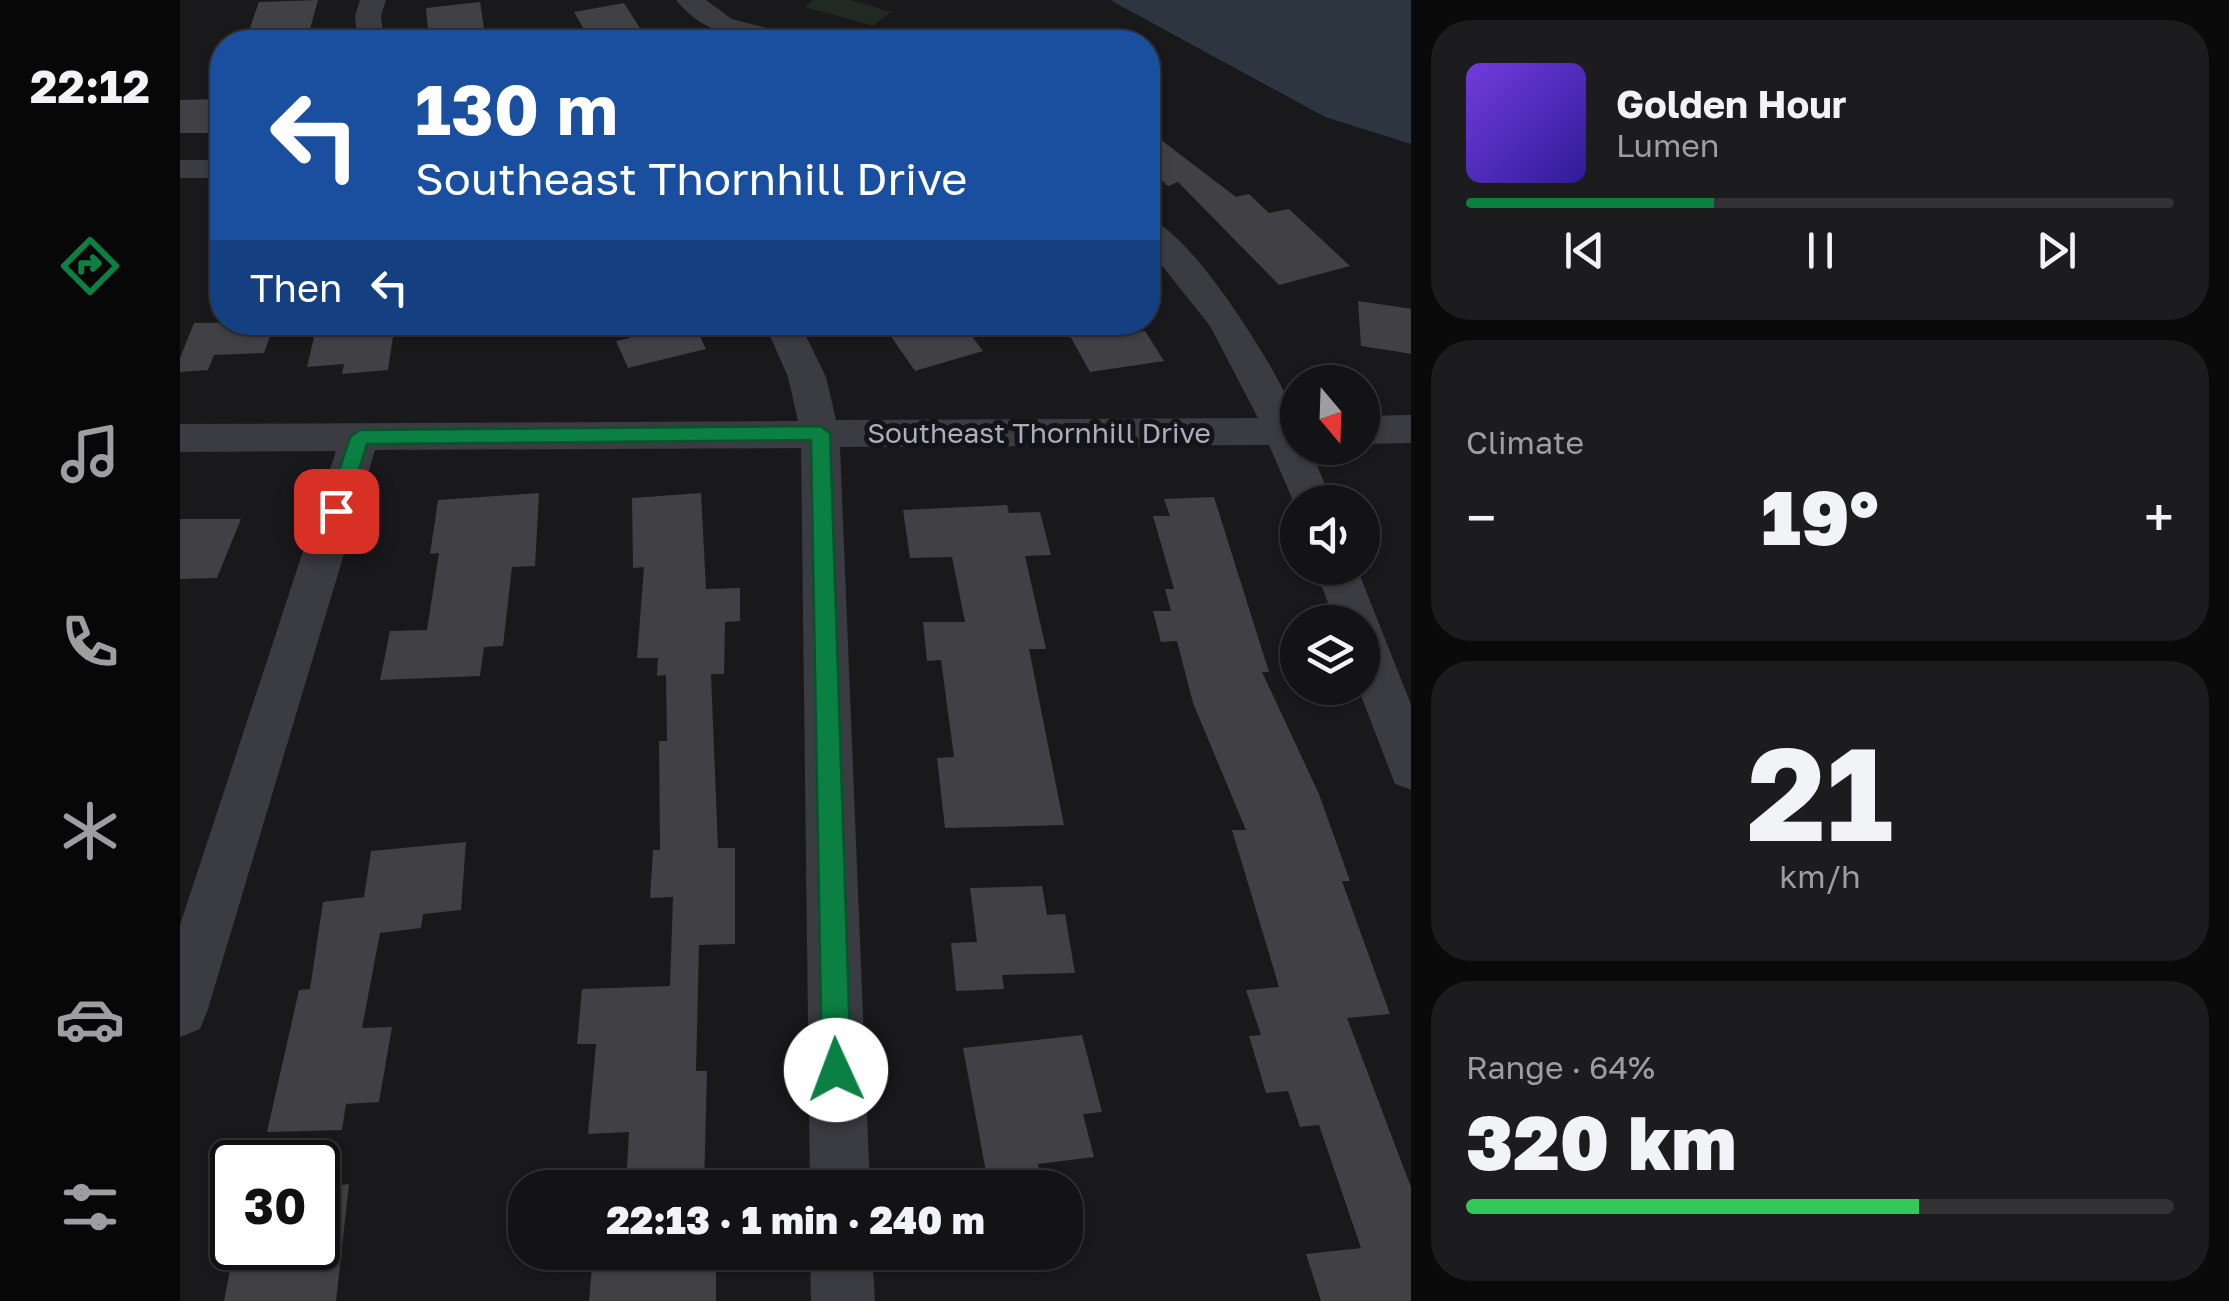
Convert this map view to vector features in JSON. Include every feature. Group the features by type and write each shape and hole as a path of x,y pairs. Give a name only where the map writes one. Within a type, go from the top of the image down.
{"street":[{"path":"369,30 372,0"},
{"path":"689,0 723,24 745,30"},
{"path":"180,169 210,169"},
{"path":"1160,241 1180,260 1249,355 1280,411"},
{"path":"787,335 807,377 820,433 840,1170"},
{"path":"1380,430 1411,429"},
{"name":"Southeast Thornhill Drive","path":"180,438 1280,431"},
{"path":"180,1009 200,881 360,437"},
{"path":"1380,685 1411,765"},
{"path":"842,1270 843,1301"}],"shaded area":[{"path":"813,0 851,0 891,12 873,26 805,7"},
{"path":"1110,0 1411,0 1411,144 1325,117"}],"building":[{"path":"318,0 310,29 249,30 259,2"},
{"path":"480,2 484,30 428,30 426,8"},
{"path":"624,3 641,30 584,30 574,12"},
{"path":"210,99 210,133 180,133 180,100"},
{"path":"1160,139 1236,197 1249,194 1269,213 1289,209 1350,266 1279,285 1178,182 1168,186 1160,179"},
{"path":"1358,301 1411,309 1411,354 1361,346"},
{"path":"194,323 210,323 210,335 270,335 264,353 214,355 208,370 180,372 180,358"},
{"path":"393,335 388,370 342,374 344,364 307,367 314,337"},
{"path":"629,335 699,335 706,349 628,368 616,341 630,338"},
{"path":"890,335 971,335 983,351 915,371"},
{"path":"1069,335 1148,335 1164,361 1090,372"},
{"path":"539,493 535,566 512,567 503,646 484,647 480,676 380,680 390,631 427,630 439,553 430,554 438,500"},
{"path":"701,493 706,589 740,588 740,621 725,622 724,674 711,674 718,848 735,848 735,944 699,945 696,1071 707,1071 704,1170 627,1170 629,1132 588,1134 596,1044 577,1044 582,989 670,986 673,897 650,898 653,850 660,850 659,741 667,741 666,675 657,676 658,658 637,658 644,567 633,568 632,498"},
{"path":"1214,497 1269,672 1262,672 1319,794 1350,881 1342,881 1390,1014 1347,1018 1411,1187 1411,1301 1321,1301 1306,1254 1361,1248 1319,1125 1300,1127 1288,1091 1266,1093 1249,1036 1261,1035 1246,990 1279,987 1232,830 1246,830 1193,703 1177,641 1161,642 1153,611 1171,611 1165,589 1174,589 1153,516 1170,516 1164,499"},
{"path":"1007,505 1009,513 1040,512 1051,555 1025,556 1046,649 1029,649 1064,825 945,828 937,758 954,757 941,660 927,661 923,622 965,622 952,557 910,558 903,510"},
{"path":"180,519 241,519 217,578 180,579"},
{"path":"466,842 461,910 423,914 421,928 380,933 362,1028 392,1027 379,1102 346,1104 342,1130 267,1132 299,990 310,989 323,902 364,897 371,851"},
{"path":"1042,886 1047,915 1065,914 1075,973 1002,975 1004,989 956,991 951,943 977,942 970,888"},
{"path":"1082,1035 1102,1112 1083,1114 1094,1157 1038,1164 1040,1170 986,1170 963,1048"},
{"path":"349,1184 340,1265 340,1185"},
{"path":"230,1270 339,1270 336,1301 224,1301"},
{"path":"592,1270 716,1270 716,1301 589,1301"}],"route":[{"path":"336,511 360,437 820,433 836,1070"}]}
